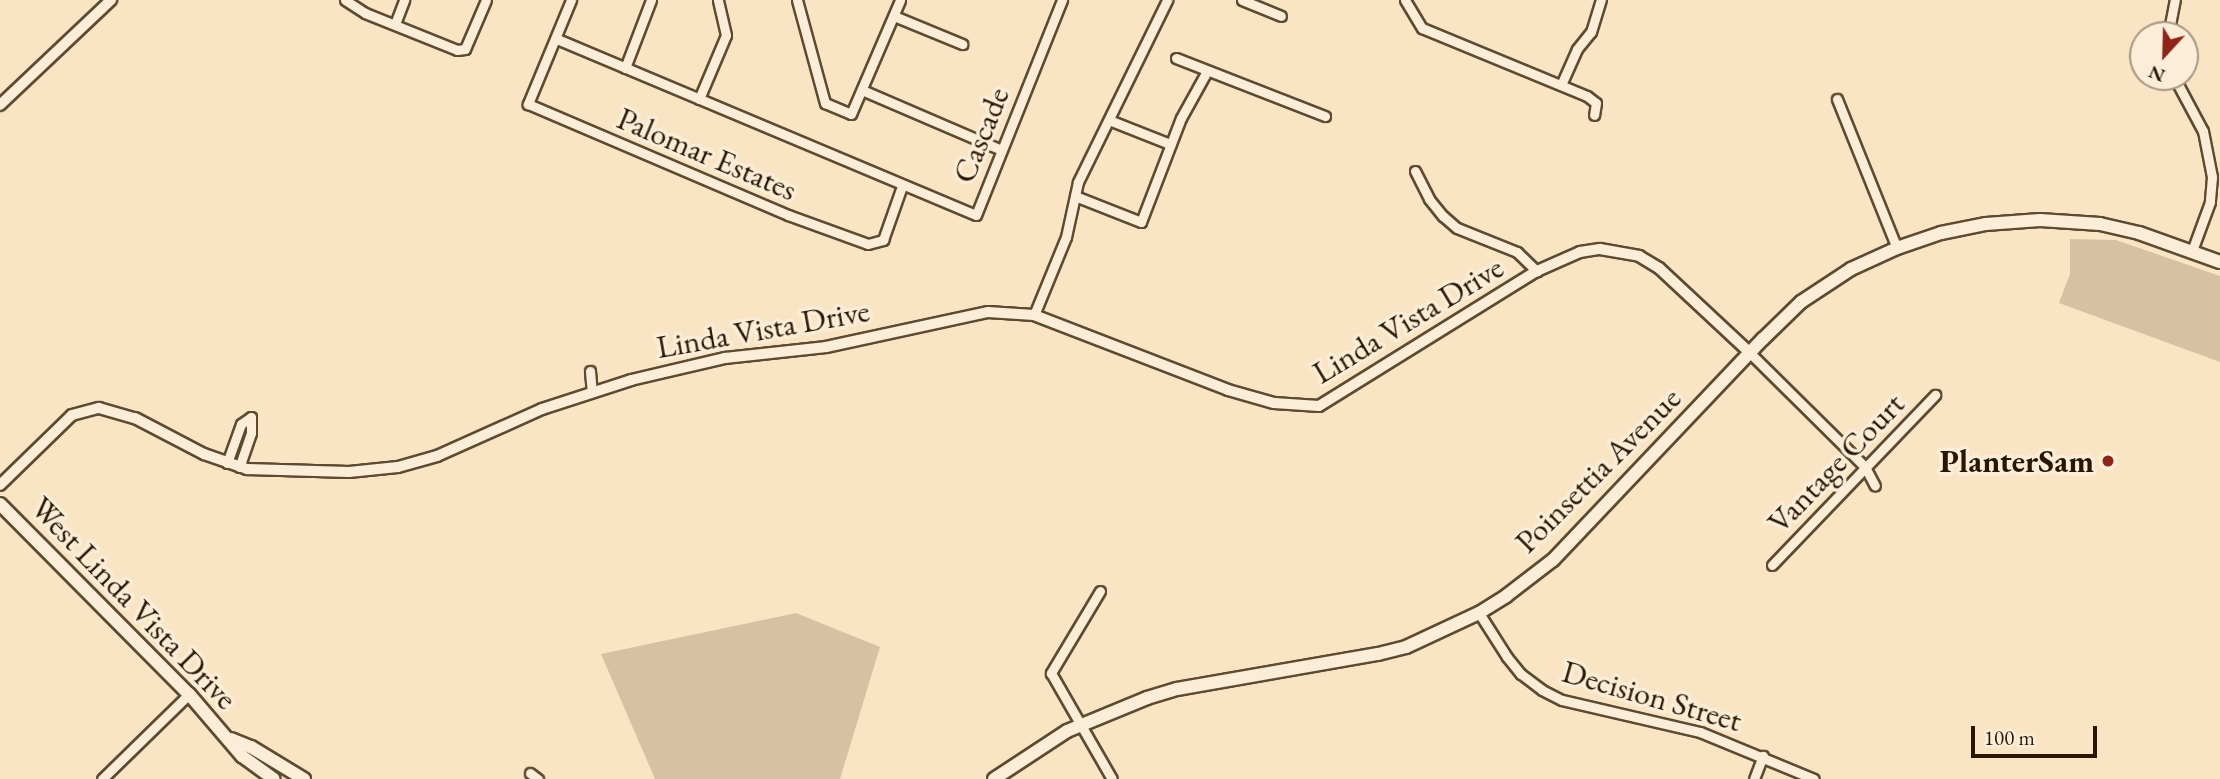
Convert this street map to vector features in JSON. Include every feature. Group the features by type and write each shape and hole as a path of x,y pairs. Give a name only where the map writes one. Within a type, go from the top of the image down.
{"main road":[{"name":"Poinsettia Avenue","path":"994,779 1083,723 1177,689 1406,646 1479,612 1506,596 1553,560 1801,302 1851,269 1896,248 1941,233 1986,224 2040,220 2100,224 2139,233 2220,262"},
{"name":"West Linda Vista Drive","path":"0,504 189,694 242,756 274,779"},
{"name":"West Linda Vista Drive","path":"230,739 251,747 304,779"}],"street":[{"path":"0,105 111,0"},
{"path":"345,0 365,13 457,50 465,49 486,0"},
{"path":"395,24 404,0"},
{"path":"571,0 557,38 902,186"},
{"path":"625,68 651,0"},
{"path":"699,99 726,34 718,0"},
{"path":"797,0 825,103 851,114 900,0"},
{"name":"Cascade","path":"902,186 976,215 1062,0"},
{"path":"1034,315 1066,237 1077,182 1167,0"},
{"path":"1242,0 1281,16"},
{"path":"1405,0 1422,28 1561,85 1595,103 1594,115"},
{"path":"1561,85 1577,49 1591,32 1601,0"},
{"path":"2171,21 2175,0"},
{"path":"894,16 962,44"},
{"name":"Palomar Estates","path":"557,38 528,104 540,110 788,215 868,244 883,240 902,186"},
{"path":"1176,58 1325,116"},
{"path":"1075,196 1141,222 1181,118 1208,71"},
{"path":"862,90 1001,150"},
{"path":"2182,91 2203,131 2212,177 2210,202 2192,251"},
{"path":"1837,99 1896,248"},
{"path":"1109,120 1170,144"},
{"name":"Linda Vista Drive","path":"1415,171 1429,199 1457,228 1517,252 1537,271"},
{"name":"Linda Vista Drive","path":"0,485 72,415 99,408 135,418 239,467 349,472 398,467 437,456 542,409 592,392 725,358 826,347 988,312 1034,315 1228,390 1274,403 1307,408 1328,402 1537,271 1580,252 1619,251 1639,256 1659,268 1750,353"},
{"path":"1750,353 1865,467 1875,486"},
{"path":"590,371 592,392"},
{"name":"Vantage Court","path":"1772,565 1935,395"},
{"path":"226,463 240,424 251,417 251,433 239,467"},
{"path":"1100,591 1051,673 1083,723 1112,779"},
{"name":"Decision Street","path":"1479,612 1514,666 1542,690 1562,700 1700,732 1814,779"},
{"path":"102,779 189,694"},
{"path":"1754,779 1763,756"}],"shaded area":[{"path":"2070,239 2116,240 2220,276 2220,362 2059,303 2070,274"},
{"path":"796,613 880,647 840,779 655,779 601,654"}],"place":[{"name":"PlanterSam","path":"2108,461"}]}
